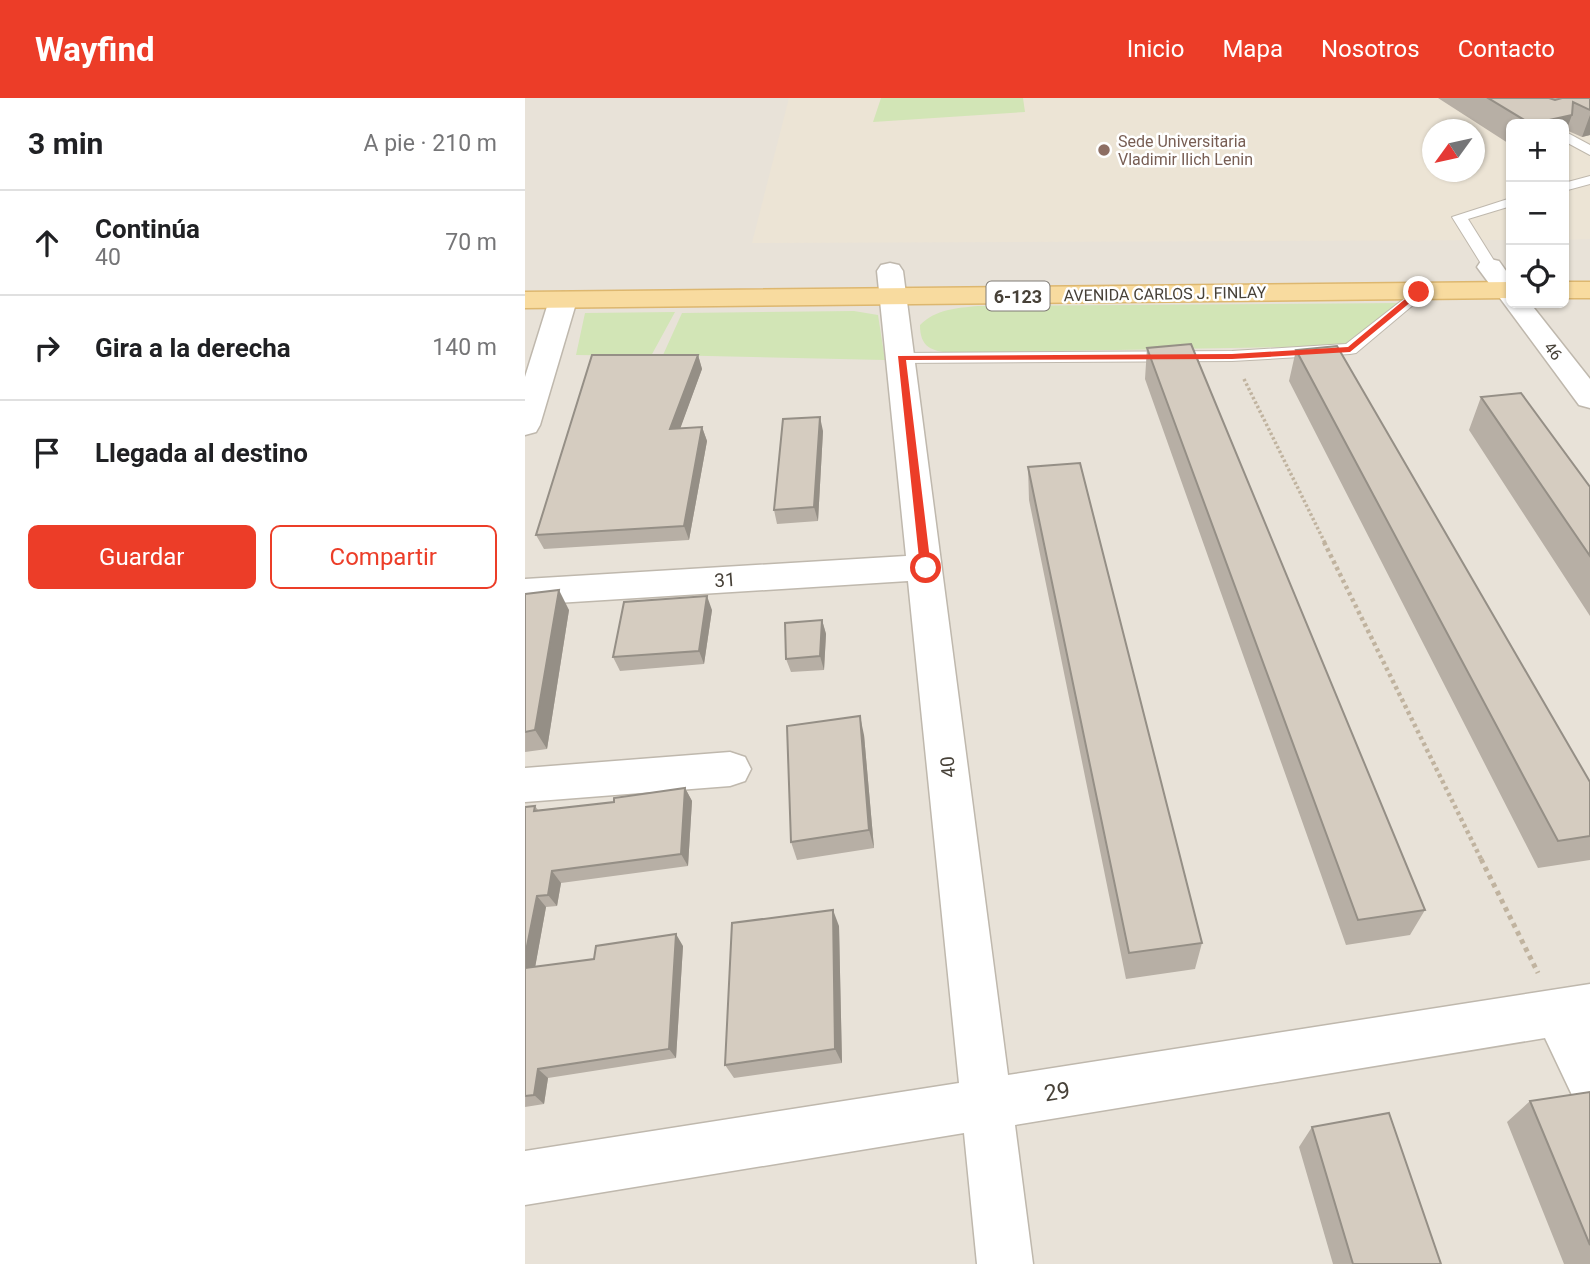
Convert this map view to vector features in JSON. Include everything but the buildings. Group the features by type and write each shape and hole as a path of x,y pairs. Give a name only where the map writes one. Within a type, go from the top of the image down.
{"main road":[{"path":"1569,267 1590,267"},
{"name":"AVENIDA CARLOS J. FINLAY","path":"525,300 563,300 882,280 1506,286"},
{"name":"AVENIDA CARLOS J. FINLAY","path":"882,280 1419,292 1506,286"},
{"path":"1569,290 1590,290"}],"street":[{"name":"40","path":"882,280 901,358 1005,1264"},
{"path":"525,425 563,300"},
{"name":"46","path":"1524,308 1590,398"},
{"name":"31","path":"525,592 926,568"},
{"path":"525,785 730,769"},
{"path":"1574,1009 1590,1077"},
{"name":"29","path":"525,1178 1574,1009"}],"lane":[{"path":"1569,138 1590,151"},
{"path":"1569,186 1590,180"},
{"path":"1506,203 1459,217 1506,283"},
{"path":"901,358 1232,356 1350,349 1419,292"}],"path":[{"path":"1232,356 1574,1009"}],"shaded area":[{"path":"525,98 1590,98 1590,1264 525,1264"},
{"name":"Sede Universitaria Vladimir Ilich Lenin","path":"789,98 1590,98 1590,239 1569,240 1569,119 1506,119 1506,240 752,243"}],"green space":[{"path":"881,98 1023,98 1025,112 873,122"},
{"path":"1399,303 1346,346 951,353 928,347 922,338 920,325 940,312 978,306"},
{"path":"854,311 878,315 885,360 663,355 682,313"},
{"path":"675,312 651,356 576,355 585,313"}],"place":[{"name":"Sede Universitaria Vladimir Ilich Lenin","path":"1104,150"}],"route":[{"path":"926,568 901,358 1232,356 1350,349 1419,292"}]}
